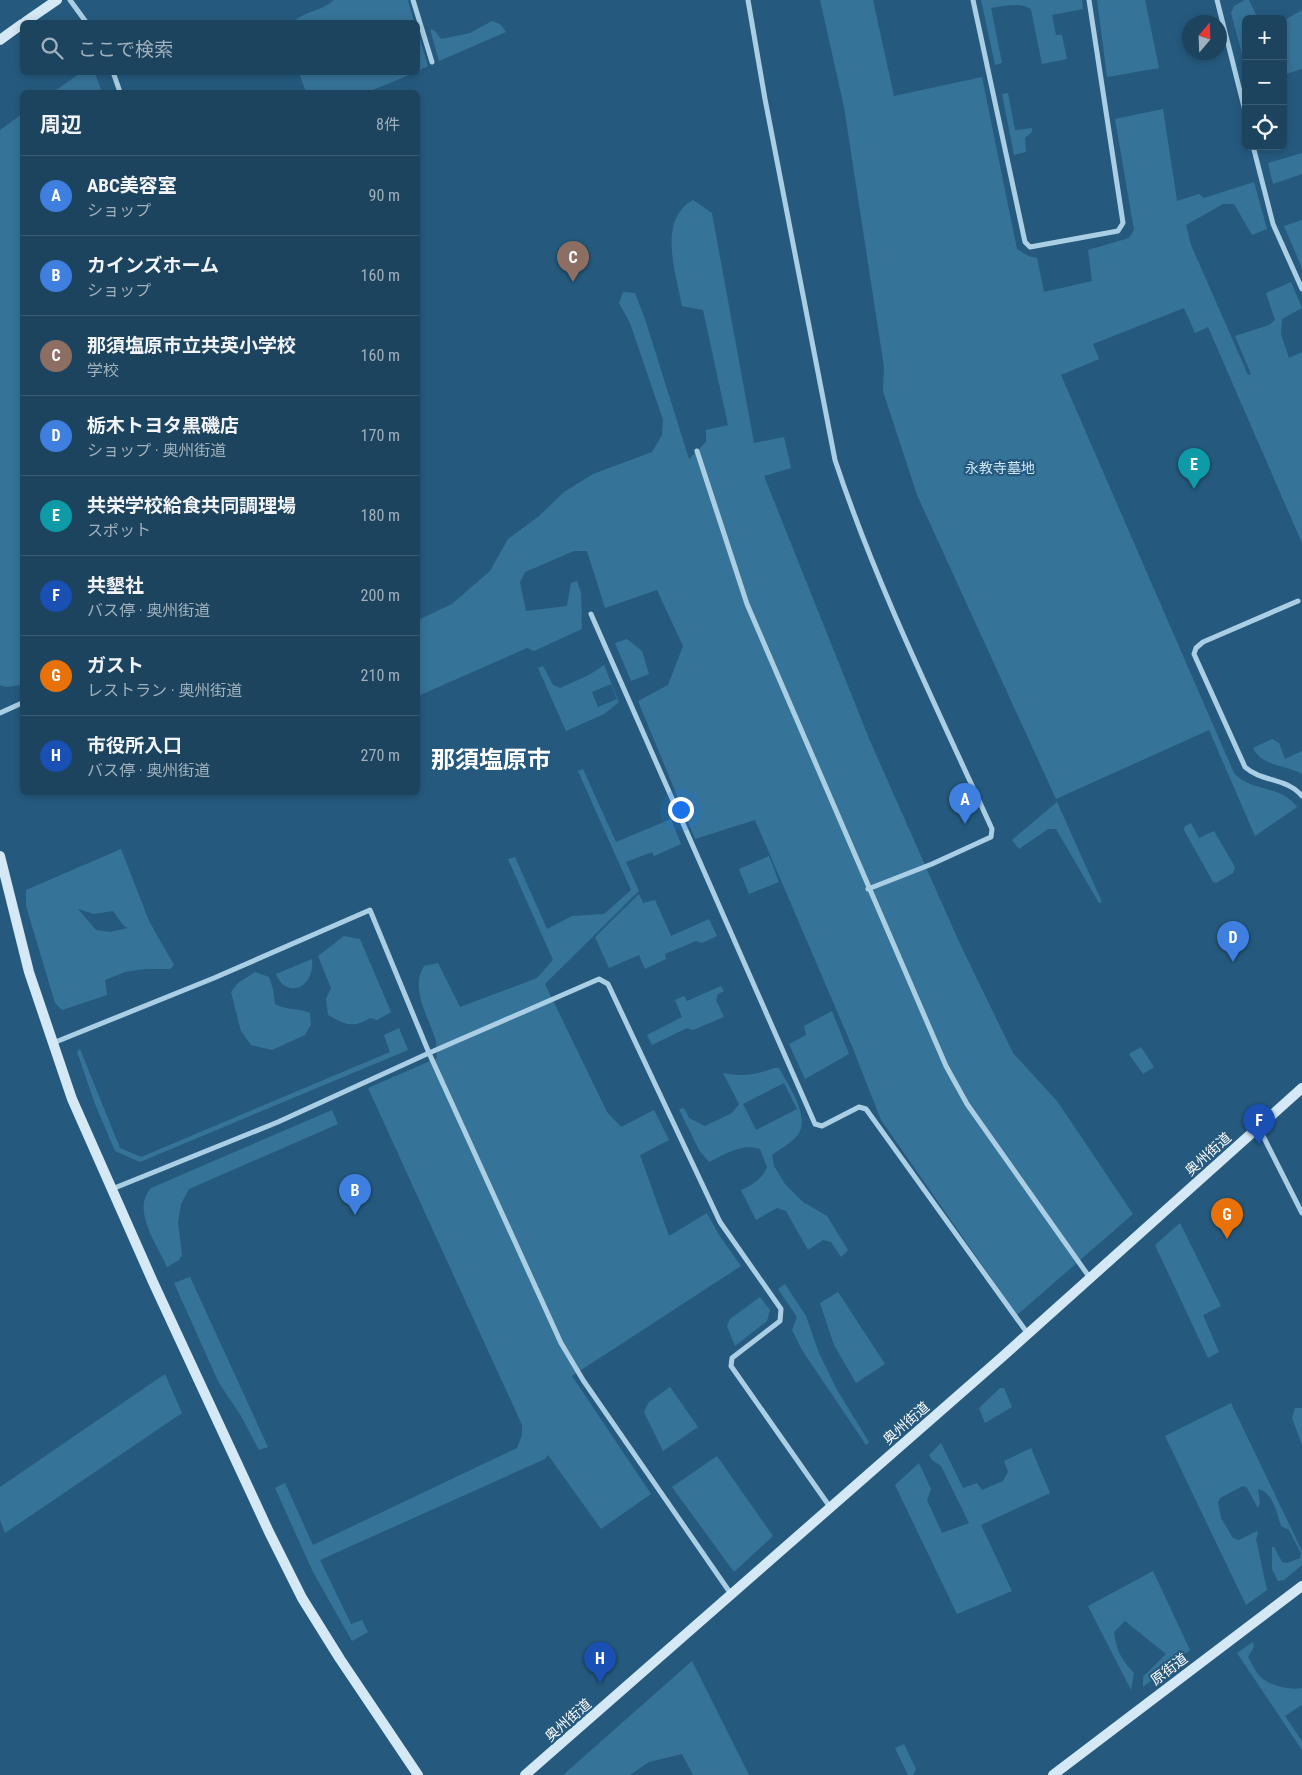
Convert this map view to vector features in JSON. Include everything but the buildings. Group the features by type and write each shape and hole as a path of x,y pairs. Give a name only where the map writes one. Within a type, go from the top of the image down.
{"street":[{"path":"28,20 57,0"},
{"path":"70,0 85,20"},
{"path":"413,0 419,20"},
{"path":"748,0 772,138 835,460 850,506 913,656 992,829 991,836 932,864 868,889"},
{"path":"973,0 1025,242 1030,247 1118,231 1123,223 1089,0"},
{"path":"1217,0 1243,105"},
{"path":"420,23 432,62"},
{"path":"0,40 20,26"},
{"path":"115,75 119,90"},
{"path":"1255,150 1273,224 1302,289"},
{"path":"697,452 747,604 868,889 946,1066 966,1104 1090,1278"},
{"path":"1298,601 1203,642 1196,648 1194,654 1245,767 1251,773 1293,787 1302,796"},
{"path":"591,614 815,1124 822,1126 859,1107 866,1109 1028,1334"},
{"path":"0,713 20,704"},
{"path":"0,856 28,972 72,1100 112,1189 269,1532 302,1598 340,1659 418,1775"},
{"path":"53,1043 214,978 370,910 429,1053 562,1343 583,1380 731,1594"},
{"path":"112,1189 278,1122 599,978 608,984 720,1222 781,1309 780,1321 732,1358 731,1366 830,1507"},
{"name":"奥州街道","path":"525,1775 1028,1334 1302,1088"},
{"path":"1259,1127 1302,1213"},
{"name":"原街道","path":"1053,1775 1302,1586"}],"green space":[{"path":"334,0 408,0 413,20 296,20"},
{"name":"永教寺墓地","path":"820,0 873,0 894,96 982,77 1017,249 1028,256 1037,258 1044,292 1092,281 1088,250 1129,238 1134,230 1115,119 1163,109 1177,201 1199,194 1204,198 1254,182 1267,229 1252,235 1234,204 1223,204 1186,225 1191,245 1248,375 1251,374 1235,336 1269,325 1275,320 1266,293 1291,282 1302,308 1282,319 1281,334 1289,358 1302,352 1302,543 1208,327 1195,333 1184,308 1093,344 1099,359 1061,375 1234,773 1249,784 1283,795 1297,807 1255,836 1209,730 1056,799 917,495 883,391 884,367 844,107"},
{"path":"981,0 1082,0 1083,9 1052,15 1056,35 1062,35 1067,59 1042,64 1031,9 1012,5 991,8 1002,63 995,65"},
{"path":"1097,0 1145,0 1159,68 1107,77"},
{"path":"1249,0 1256,15 1242,15 1242,54 1231,13 1234,6"},
{"path":"1302,10 1302,69 1287,74 1287,60 1287,19"},
{"path":"492,21 500,24 506,32 439,61 430,29 435,31 441,39 470,33"},
{"path":"420,39 428,66 420,70"},
{"path":"78,75 96,75 101,90 56,90"},
{"path":"300,75 409,75 373,90 305,90"},
{"path":"1008,93 1015,130 1032,128 1032,132 1025,138 1026,152 1014,155 1002,94"},
{"path":"20,115 20,685 6,687 0,685 0,130"},
{"path":"1302,153 1302,174 1273,184 1268,163"},
{"path":"693,200 712,213 754,443 784,437 791,468 764,476 870,741 960,944 1013,1053 1057,1101 1133,1214 1017,1315 881,1120 852,1046 755,820 695,839 638,701 668,685 683,646 657,590 605,608 587,551 574,551 525,572 520,582 526,611 567,606 571,583 577,581 581,593 582,629 534,651 527,648 420,695 420,619 452,604 490,571 508,539 539,516 564,492 593,474 652,452 662,435 663,420 630,323 619,303 623,292 635,293 689,459 706,442 706,430 728,425 703,310 682,306 673,263 672,234 675,220 682,209"},
{"path":"1302,220 1302,268 1284,226"},
{"path":"627,639 642,651 649,674 631,681 615,643"},
{"path":"604,665 619,702 604,714 566,731 538,668 543,666 553,685 560,688 589,675","holes":["611,684 617,699 598,707 592,692"]},
{"path":"1272,739 1279,743 1285,759 1302,751 1302,774 1268,762 1257,754 1253,748"},
{"path":"583,769 616,842 671,819 681,844 654,856 652,852 626,862 639,891 545,984 607,1112 621,1127 654,1110 669,1140 640,1155 669,1236 707,1213 719,1235 741,1266 572,1376 651,1494 601,1529 548,1455 545,1459 320,1560 351,1624 362,1620 368,1632 352,1641 313,1572 275,1488 285,1483 313,1545 517,1448 522,1435 522,1425 368,1088 437,1058 435,1038 419,993 420,975 424,966 438,963 460,1007 537,978 553,960 508,859 515,857 547,929 572,916 604,914 631,890 578,771"},
{"path":"1057,802 1102,902 1099,903 1056,829 1048,829 1019,849 1012,840"},
{"path":"1191,823 1199,838 1214,831 1235,867 1233,873 1216,883 1213,882 1184,830 1185,826"},
{"path":"121,849 149,921 174,965 170,969 145,969 125,972 105,980 107,995 62,1010 55,1003 26,906 26,890","holes":["78,909 94,914 113,911 124,926 128,928 110,932 96,930"]},
{"path":"769,856 779,882 749,894 739,869"},
{"path":"639,894 643,903 655,900 671,936 709,919 717,936 702,943 696,941 665,954 666,959 645,969 639,955 609,968 595,937"},
{"path":"344,936 360,939 391,1012 377,1020 370,1018 359,1023 349,1024 328,1015 326,999 331,988 318,956"},
{"path":"312,959 312,969 309,977 299,987 287,987 276,974"},
{"path":"255,972 269,977 275,1004 310,1013 311,1024 305,1035 272,1050 251,1045 241,1031 231,992 238,983"},
{"path":"721,986 724,991 718,994 716,1000 724,1017 693,1030 687,1028 652,1045 647,1035 682,1017 675,1000 684,996 687,1001"},
{"path":"832,1011 849,1054 805,1079 789,1044 806,1035 804,1026"},
{"path":"399,1028 408,1050 140,1162 115,1151 95,1104 77,1052 80,1049 120,1148 141,1157 390,1052 384,1035"},
{"path":"1141,1047 1154,1067 1143,1074 1129,1054"},
{"path":"779,1068 793,1092 802,1120 801,1129 797,1136 789,1144 772,1155 774,1166 785,1184 803,1202 827,1216 848,1250 841,1257 831,1242 823,1240 808,1250 786,1211 777,1208 756,1220 741,1190 757,1181 767,1167 760,1149 741,1148 709,1162 699,1150 679,1109 684,1108 689,1118 705,1126 732,1113 739,1104 723,1073 743,1075","holes":["784,1083 797,1109 756,1130 743,1104"]},
{"path":"332,1110 338,1124 189,1189 181,1204 178,1222 182,1255 179,1260 167,1267 152,1238 145,1217 144,1206 151,1188"},
{"path":"1180,1223 1221,1306 1203,1315 1219,1352 1208,1358 1155,1245"},
{"path":"190,1277 268,1447 259,1450 241,1416 219,1383 174,1283"},
{"path":"785,1284 806,1316 819,1353 837,1390 869,1442 866,1445 802,1350 792,1330 797,1317 778,1289"},
{"path":"838,1292 885,1364 856,1383 834,1345 820,1303"},
{"path":"760,1297 770,1310 767,1321 735,1346 727,1326 730,1319"},
{"path":"165,1374 182,1413 5,1533 0,1520 0,1487"},
{"path":"670,1387 698,1427 663,1451 644,1412 649,1402"},
{"path":"1000,1388 1004,1388 1012,1407 985,1423 979,1408"},
{"path":"1231,1403 1302,1551 1302,1565 1284,1580 1278,1581 1272,1569 1272,1547 1274,1547 1282,1562 1287,1563 1300,1558 1301,1553 1289,1530 1281,1526 1271,1499 1267,1494 1258,1489 1260,1503 1258,1508 1247,1488 1243,1486 1220,1498 1218,1503 1221,1518 1233,1538 1239,1540 1257,1531 1258,1533 1256,1539 1267,1590 1246,1605 1165,1436"},
{"path":"1295,1408 1302,1408 1302,1445 1292,1418"},
{"path":"941,1443 963,1488 977,1483 982,1490 1003,1481 1008,1472 1004,1461 1031,1448 1050,1493 981,1525 1012,1591 957,1614 895,1485 919,1463 931,1489 927,1500 942,1533 969,1523 941,1466 932,1460 929,1455"},
{"path":"717,1456 773,1536 734,1572 672,1487"},
{"path":"1153,1571 1190,1650 1143,1687 1143,1677 1166,1654 1125,1621 1114,1632 1120,1655 1134,1673 1131,1690 1088,1606"},
{"path":"1253,1642 1254,1647 1248,1657 1262,1678 1278,1686 1291,1689 1302,1688 1302,1705 1285,1716 1302,1741 1302,1750 1237,1653"},
{"path":"692,1661 749,1775 693,1775 682,1754 649,1762 630,1775 563,1775"},
{"path":"904,1744 916,1769 913,1775 908,1775 895,1748"}],"place":[{"name":"那須塩原市立共英小学校","path":"573,282"},
{"name":"共栄学校給食共同調理場","path":"1194,489"},
{"name":"ABC美容室","path":"965,824"},
{"name":"栃木トヨタ黒磯店","path":"1233,962"},
{"name":"共墾社","path":"1259,1145"},
{"name":"カインズホーム","path":"355,1215"},
{"name":"ガスト","path":"1227,1239"},
{"name":"市役所入口","path":"600,1683"}],"district":[{"name":"那須塩原市","path":"491,760"}]}
